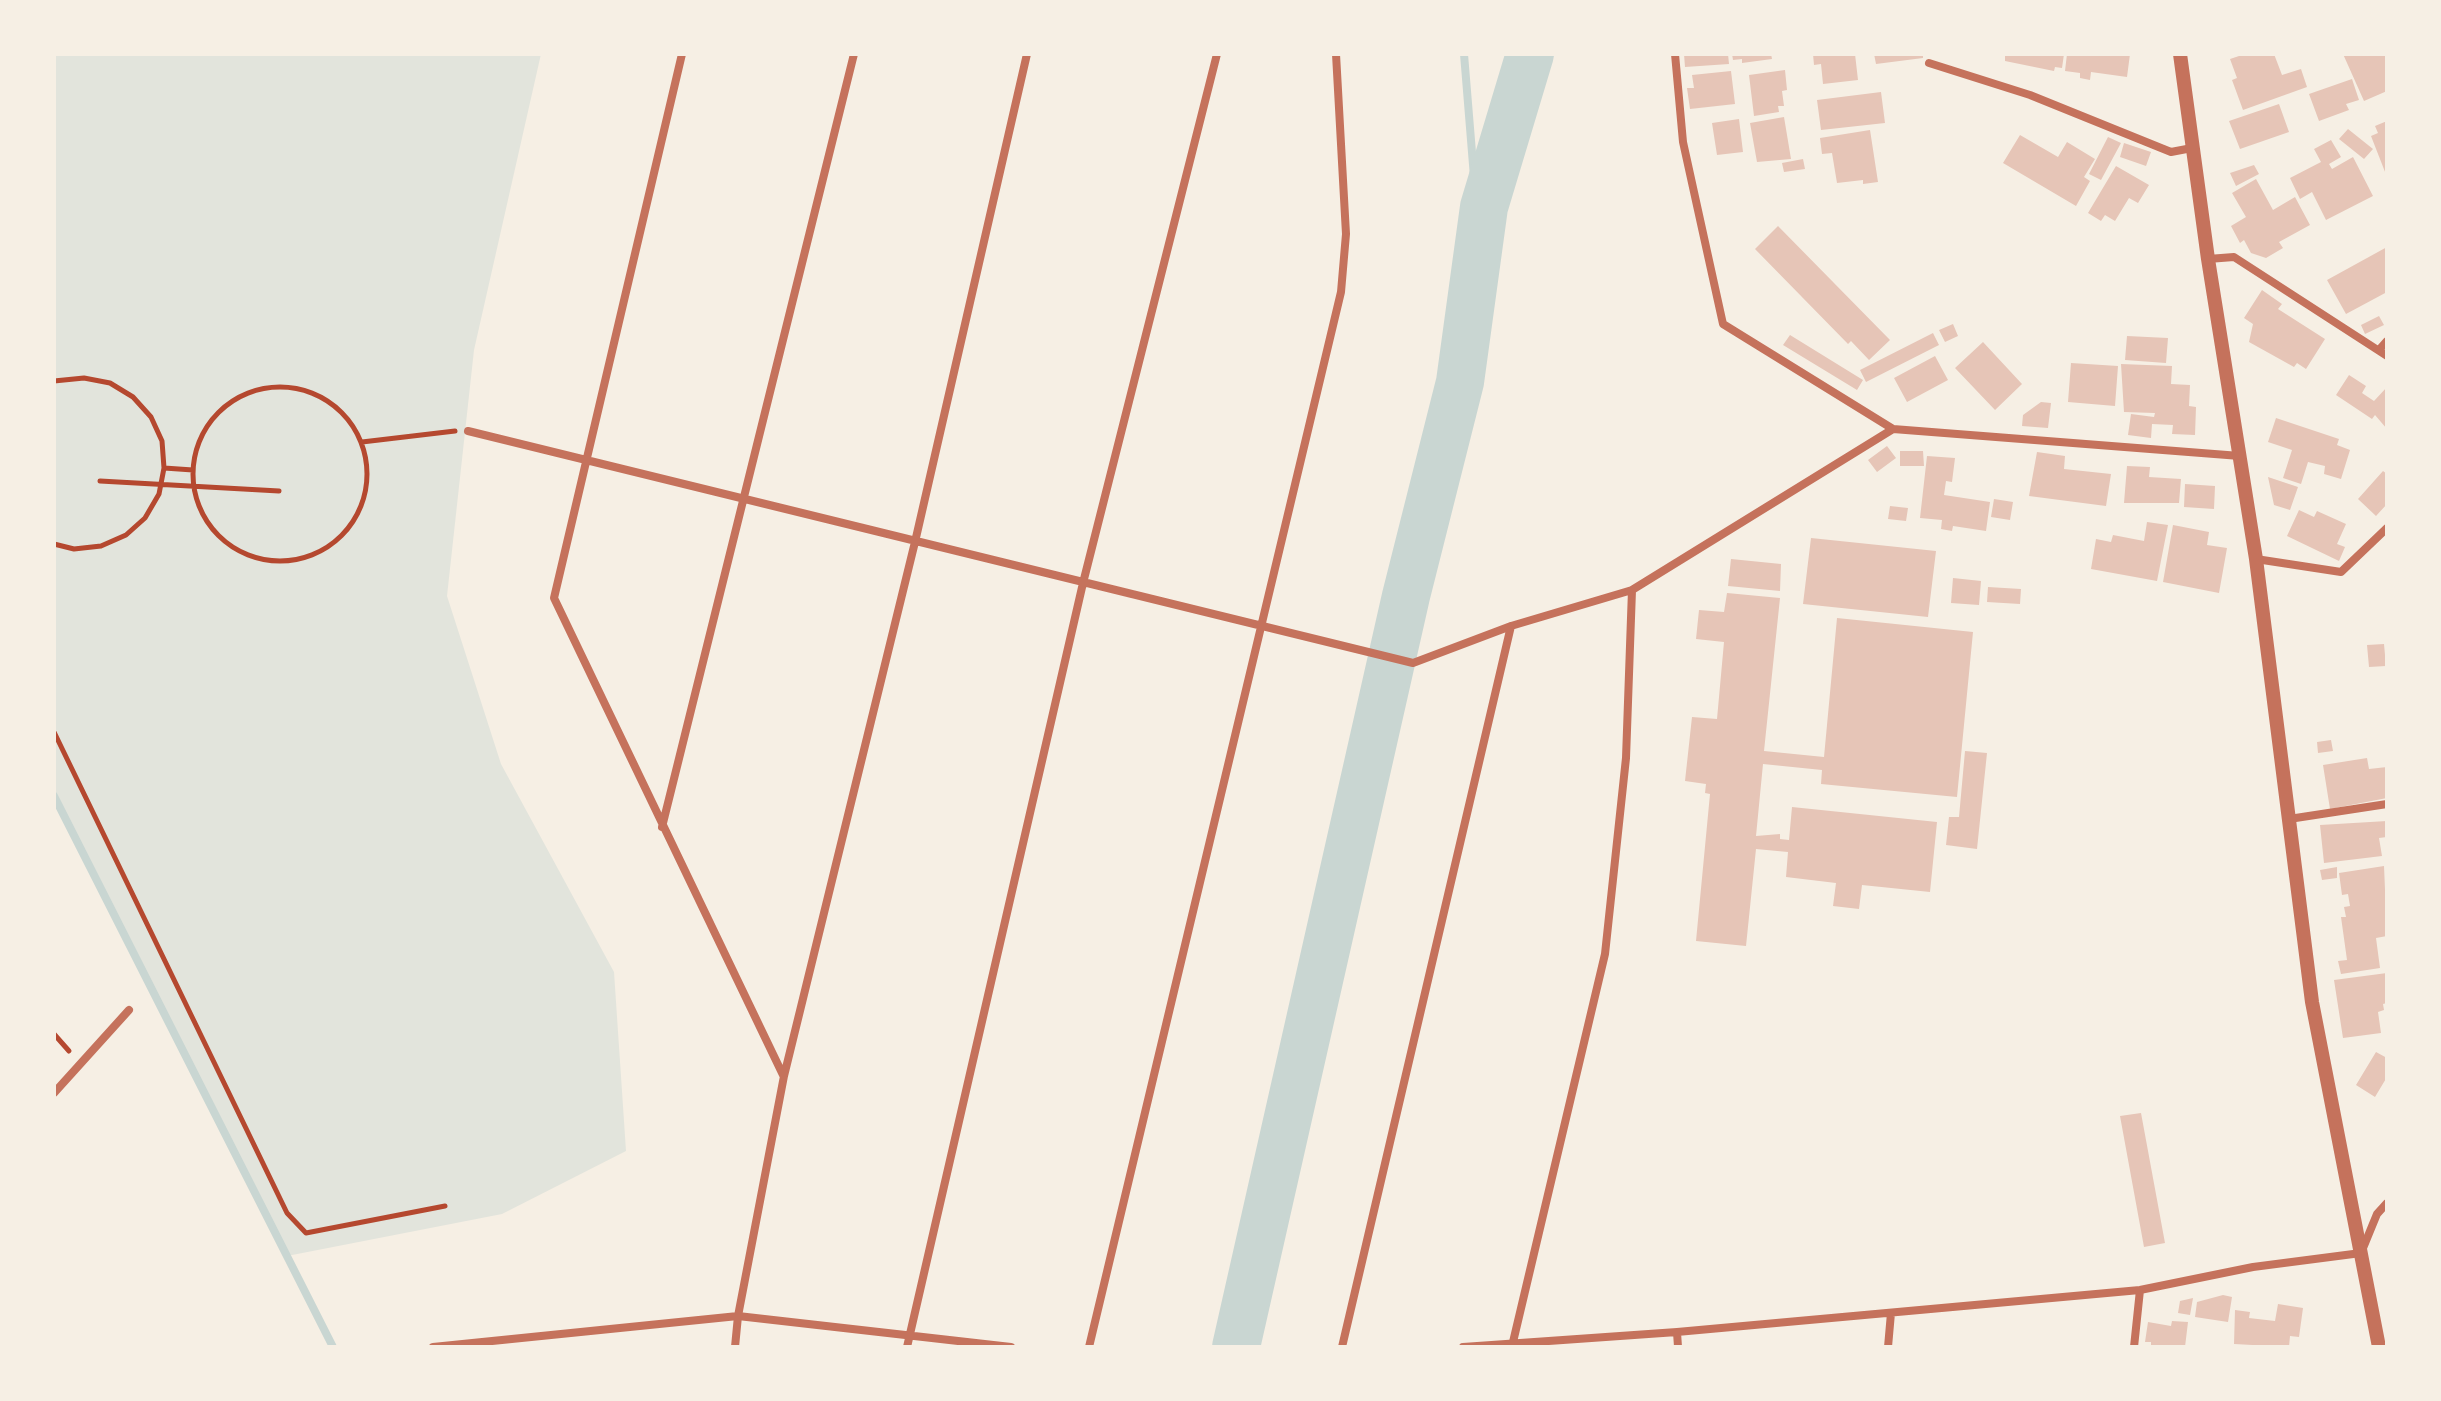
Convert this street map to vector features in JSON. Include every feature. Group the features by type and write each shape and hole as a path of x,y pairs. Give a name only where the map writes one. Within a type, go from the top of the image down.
{"street":[{"path":"682,54 554,598 662,828 784,1076"},
{"path":"662,828 854,54"},
{"path":"735,1347 738,1316 784,1076 915,542 1027,54"},
{"path":"907,1347 907,1335 1083,583 1217,54"},
{"path":"1089,1347 1341,292 1346,234 1336,54"},
{"path":"1675,54 1683,142 1723,324 1893,429 2240,456"},
{"path":"2180,54 2208,259 2256,559 2312,1002 2361,1253 2381,1338"},
{"path":"1929,63 2030,95 2171,152 2192,148"},
{"path":"2208,259 2234,257 2383,353 2387,341"},
{"path":"468,431 1413,663 1511,626 1632,590 1893,429"},
{"path":"2256,559 2341,572 2387,528"},
{"path":"1513,1342 1605,954 1626,758 1632,590"},
{"path":"1342,1347 1511,626"},
{"path":"2289,819 2387,804"},
{"path":"54,1093 129,1010"},
{"path":"2361,1253 2377,1214 2387,1203"},
{"path":"1463,1347 1677,1332 2140,1290 2253,1267 2361,1253"},
{"path":"2134,1347 2140,1290"},
{"path":"1888,1347 1891,1313"},
{"path":"433,1347 738,1316 1011,1347"},
{"path":"1677,1332 1678,1347"}],"path":[{"path":"54,381 84,378 110,383 133,397 151,417 162,441 164,468 152,506 145,518 126,535 101,546 74,549 54,544"},
{"path":"279,387 305,391 329,402 348,419 362,442 368,473 363,503 348,531 324,551 295,561 264,561 235,549 211,528 197,501 193,470 198,444 211,421 230,403 253,391 279,387"},
{"path":"362,442 437,430 468,431"},
{"path":"164,468 193,470"},
{"path":"100,481 279,491"},
{"path":"54,732 287,1213 306,1233 445,1206"}],"shaded area":[{"path":"54,54 541,54 474,350 447,596 501,764 614,972 626,1151 502,1214 287,1256 54,789"}],"building":[{"path":"1684,54 1728,54 1729,64 1685,67"},
{"path":"1732,54 1771,54 1772,59 1742,63 1742,59 1733,60"},
{"path":"1813,54 1855,54 1858,80 1823,84 1821,64 1814,65"},
{"path":"1874,54 1923,54 1923,58 1876,64"},
{"path":"2005,54 2064,54 2062,68 2055,67 2054,71 2005,61"},
{"path":"2067,54 2130,54 2127,77 2091,72 2090,80 2080,78 2080,73 2065,71"},
{"path":"2245,54 2274,54 2282,75 2301,69 2307,87 2243,110 2232,80 2237,78 2230,59"},
{"path":"2343,54 2387,54 2387,91 2364,101"},
{"path":"1785,70 1787,90 1782,91 1784,106 1778,106 1779,112 1754,116 1749,75"},
{"path":"1731,71 1735,104 1690,109 1687,88 1694,88 1692,75"},
{"path":"2352,79 2359,100 2346,104 2349,110 2319,121 2309,94"},
{"path":"1881,92 1885,123 1821,130 1817,100"},
{"path":"2279,104 2289,132 2240,149 2229,121"},
{"path":"1784,117 1791,159 1757,162 1750,123"},
{"path":"1739,119 1743,152 1717,155 1712,123"},
{"path":"2387,121 2387,177 2371,136 2378,133 2375,126"},
{"path":"2348,129 2373,149 2364,159 2339,139"},
{"path":"1870,130 1878,182 1837,183 1832,153 1822,154 1820,138"},
{"path":"2020,135 2058,157 2067,142 2095,159 2084,177 2090,181 2076,206 2003,163"},
{"path":"2108,137 2121,143 2101,180 2089,174"},
{"path":"2331,140 2341,157 2329,164 2332,169 2353,157 2373,196 2326,220 2312,192 2300,199 2290,178 2321,162 2314,149"},
{"path":"2124,143 2151,152 2146,166 2120,157"},
{"path":"1803,159 1805,169 1784,172 1782,163"},
{"path":"2254,165 2259,174 2236,186 2230,173"},
{"path":"2116,166 2149,185 2138,203 2129,198 2115,221 2105,215 2101,221 2088,213"},
{"path":"2256,179 2273,210 2295,197 2310,225 2279,242 2283,248 2266,258 2251,253 2244,240 2240,243 2231,226 2246,217 2232,193"},
{"path":"1778,226 1890,340 1869,360 1851,341 1848,344 1755,249"},
{"path":"2387,247 2387,292 2346,314 2327,280"},
{"path":"2262,290 2282,304 2278,309 2325,339 2306,369 2297,363 2294,367 2249,342 2253,324 2244,318"},
{"path":"2379,316 2384,325 2365,334 2361,325"},
{"path":"1953,324 1958,336 1945,342 1939,330"},
{"path":"1933,333 1939,345 1866,382 1860,370"},
{"path":"1790,335 1863,380 1857,390 1783,345"},
{"path":"2127,336 2168,338 2166,363 2125,360"},
{"path":"1983,342 2022,384 1995,410 1955,368"},
{"path":"1935,356 1948,380 1907,402 1894,378"},
{"path":"2071,363 2118,366 2115,406 2068,402"},
{"path":"2121,364 2172,366 2171,384 2190,385 2189,406 2196,407 2195,435 2172,434 2173,425 2152,424 2151,438 2128,435 2131,414 2154,417 2155,413 2124,412"},
{"path":"2349,375 2366,386 2362,393 2374,401 2387,387 2387,429 2375,415 2372,419 2336,395"},
{"path":"2041,402 2051,403 2048,428 2022,426 2023,415"},
{"path":"2276,418 2339,439 2337,445 2350,450 2341,479 2324,474 2325,466 2308,462 2301,484 2283,478 2292,450 2268,442"},
{"path":"1887,446 1896,458 1877,472 1868,460"},
{"path":"1900,451 1923,451 1924,466 1900,466"},
{"path":"2037,452 2065,456 2064,469 2111,474 2106,506 2029,496"},
{"path":"1927,456 1955,458 1952,482 1946,481 1944,495 1990,502 1986,531 1953,526 1952,531 1941,529 1942,520 1920,518"},
{"path":"2127,466 2150,467 2149,477 2181,479 2179,503 2124,503"},
{"path":"2383,471 2387,474 2387,504 2376,516 2358,499"},
{"path":"2268,477 2298,487 2290,510 2274,505"},
{"path":"2185,484 2215,486 2214,509 2184,507"},
{"path":"1994,499 2013,502 2010,520 1991,517"},
{"path":"1890,506 1908,508 1906,521 1888,519"},
{"path":"2299,510 2314,517 2317,511 2346,524 2337,544 2345,547 2339,561 2287,536"},
{"path":"2147,522 2168,525 2157,581 2091,569 2096,539 2111,542 2113,535 2144,541"},
{"path":"2173,525 2209,532 2207,545 2227,548 2219,593 2163,582"},
{"path":"1811,538 1936,551 1928,617 1803,604"},
{"path":"1731,559 1781,564 1780,591 1728,586"},
{"path":"1953,578 1981,581 1979,605 1951,603"},
{"path":"1988,587 2021,589 2020,604 1987,602"},
{"path":"1727,593 1780,598 1764,751 1824,757 1837,618 1973,632 1957,797 1821,784 1822,770 1763,764 1756,836 1780,834 1780,839 1789,840 1792,807 1937,822 1930,892 1862,885 1859,909 1833,906 1836,883 1786,877 1788,852 1756,849 1746,946 1696,941 1710,794 1705,793 1706,784 1685,781 1692,717 1717,719 1724,642 1696,639 1699,610 1724,612"},
{"path":"2384,644 2386,666 2369,667 2367,645"},
{"path":"2331,740 2333,751 2318,753 2317,742"},
{"path":"1965,751 1987,753 1977,849 1946,845 1949,817 1959,817"},
{"path":"2367,758 2369,769 2387,767 2387,798 2330,809 2323,765"},
{"path":"2387,821 2387,837 2379,838 2382,856 2324,863 2320,825"},
{"path":"2384,866 2387,936 2376,938 2380,968 2341,974 2338,961 2347,960 2341,917 2346,917 2344,907 2350,906 2348,894 2342,895 2339,873"},
{"path":"2337,867 2337,878 2322,880 2320,870"},
{"path":"2387,973 2387,1003 2383,1004 2384,1010 2378,1012 2381,1033 2343,1038 2334,980"},
{"path":"2376,1052 2387,1058 2387,1077 2375,1097 2356,1085"},
{"path":"2141,1113 2165,1243 2144,1247 2120,1116"},
{"path":"2223,1295 2232,1297 2228,1322 2195,1317 2197,1302"},
{"path":"2193,1298 2190,1315 2178,1313 2180,1301"},
{"path":"2278,1304 2303,1308 2299,1337 2290,1336 2289,1347 2234,1344 2235,1310 2250,1312 2249,1318 2275,1321"},
{"path":"2172,1321 2188,1322 2185,1347 2151,1347 2151,1342 2145,1342 2148,1322 2171,1326"}],"waterway":[{"path":"1464,54 1474,177 1484,207"},
{"path":"1236,1347 1406,596 1460,382 1484,207 1530,54"},
{"path":"54,796 333,1347"}]}
